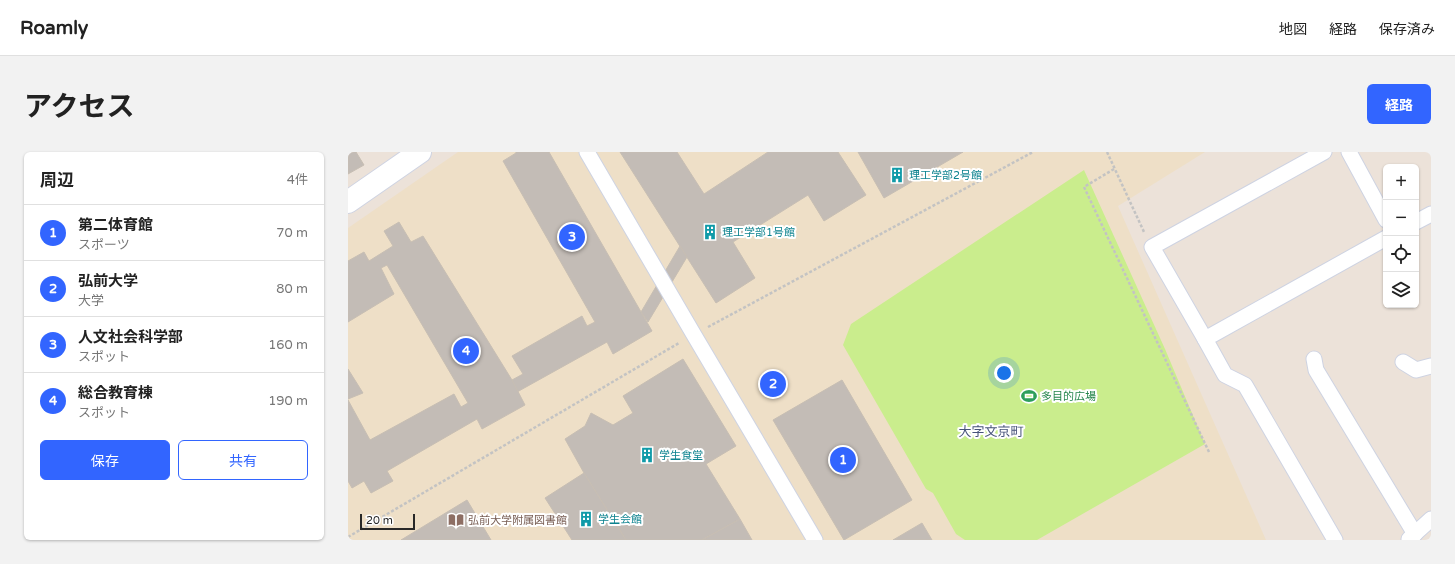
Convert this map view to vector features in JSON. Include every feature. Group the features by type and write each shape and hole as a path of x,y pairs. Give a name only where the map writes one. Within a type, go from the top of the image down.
{"main road":[{"path":"348,202 420,152"}],"street":[{"path":"587,152 816,540"},
{"path":"1324,152 1152,247 1206,339 1225,375 1245,384 1335,540"},
{"path":"1349,152 1383,214"},
{"path":"1419,220 1431,214"},
{"path":"1206,339 1383,240"},
{"path":"1314,359 1316,370 1412,537 1431,520"},
{"path":"1403,362 1416,370 1431,366"}],"path":[{"path":"1107,152 1114,170 1152,247"},
{"path":"1114,170 1084,187 1209,452"}],"shaded area":[{"path":"458,152 1205,152 1118,206 1266,540 348,540 348,228"}],"green space":[{"name":"多目的広場","path":"1084,170 1165,349 1205,444 1037,540 965,540 956,534 933,493 926,489 843,345 851,324"}],"building":[{"path":"348,152 356,152 364,165 348,174"},
{"path":"516,152 549,152 652,331 613,354 607,342 517,392 512,380 523,374 512,356 582,316 587,326 595,322 503,161"},
{"name":"理工学部1号館","path":"620,152 677,152 704,194 768,152 838,152 866,195 824,221 808,195 733,242 755,278 716,303"},
{"name":"理工学部2号館","path":"858,152 963,152 884,198"},
{"path":"399,222 411,242 423,236 512,380 525,405 482,429 477,419 387,471 393,481 371,493 364,481 352,488 348,481 348,400 370,440 454,394 461,407 468,403 387,265 381,268 394,294 348,322 348,261 364,252 369,261 393,246 384,231"},
{"path":"680,246 687,257 648,322 641,312"},
{"name":"学生食堂","path":"683,359 736,446 706,464 740,519 702,540 626,540 584,473 565,439 585,426 591,413 613,425 633,413 623,396"},
{"path":"348,369 363,393 348,399"},
{"path":"842,380 912,500 844,540 773,420"},
{"name":"学生会館","path":"584,473 626,540 572,540 545,498"},
{"name":"弘前大学附属図書館","path":"467,500 491,540 401,540"},
{"path":"740,519 752,540 702,540"},
{"path":"922,523 932,540 893,540"}],"place":[{"name":"理工学部2号館","path":"897,175"},
{"name":"理工学部1号館","path":"710,232"},
{"name":"人文社会科学部","path":"572,237"},
{"name":"総合教育棟","path":"466,351"},
{"name":"弘前大学","path":"773,384"},
{"name":"多目的広場","path":"1029,396"},
{"name":"学生食堂","path":"647,455"},
{"name":"第二体育館","path":"843,460"},
{"name":"学生会館","path":"586,519"},
{"name":"弘前大学附属図書館","path":"456,520"}],"district":[{"name":"大字文京町","path":"991,431"}]}
